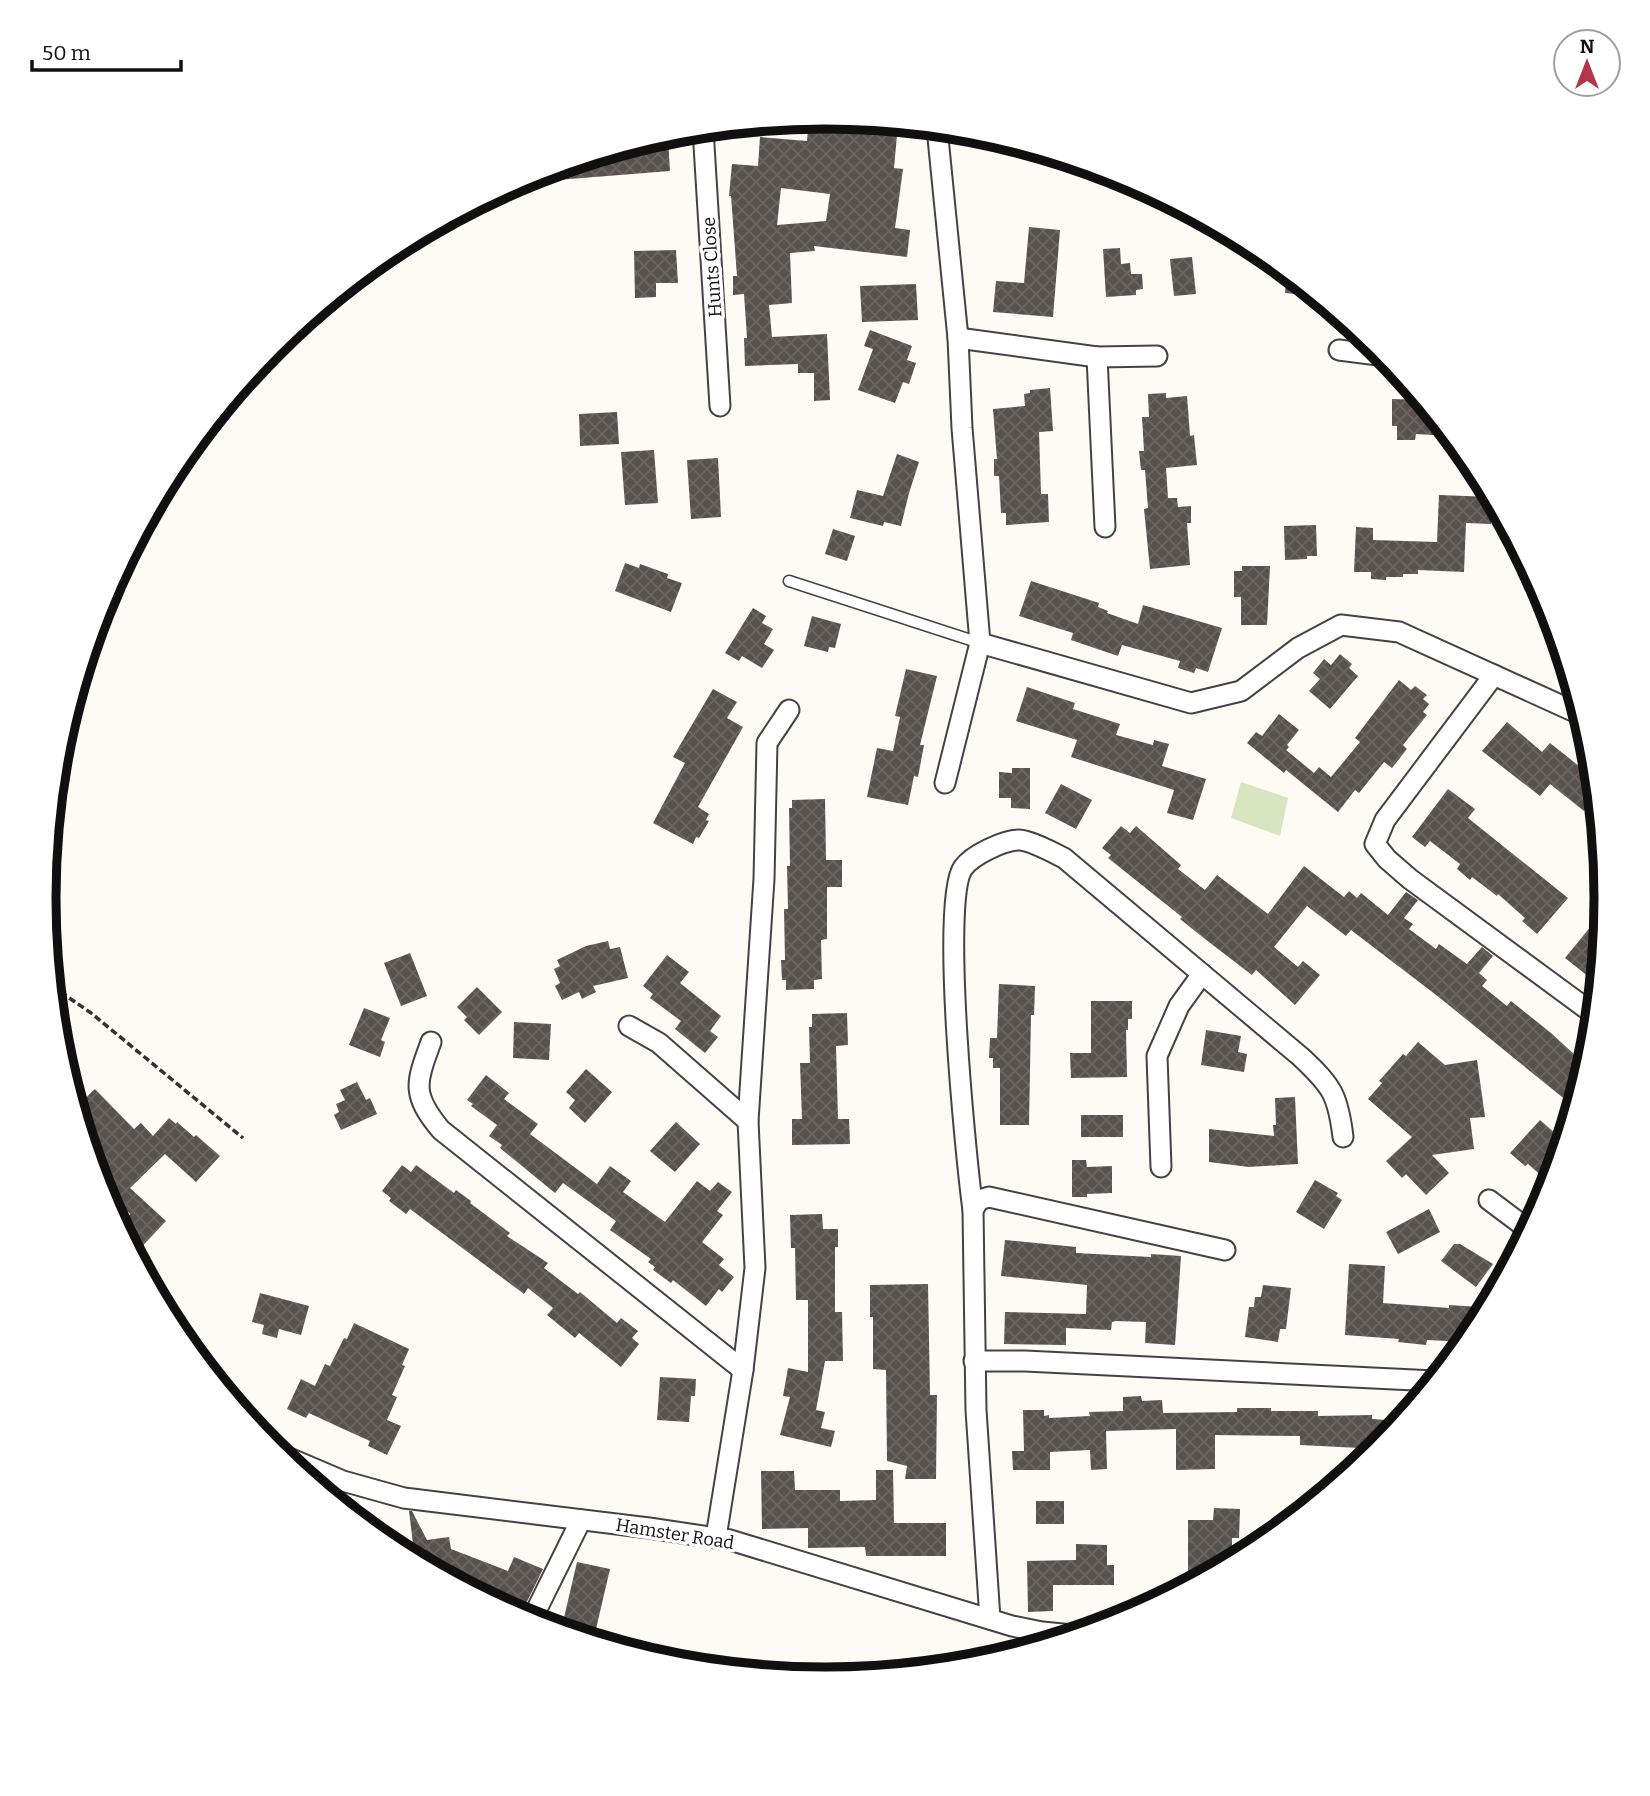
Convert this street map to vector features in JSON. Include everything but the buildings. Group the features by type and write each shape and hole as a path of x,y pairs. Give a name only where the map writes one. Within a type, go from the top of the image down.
{"street":[{"path":"938,138 958,338 962,428 980,643 945,783"},
{"name":"Hunts Close","path":"704,139 720,406"},
{"path":"958,338 1097,357 1157,356"},
{"path":"1339,350 1369,354"},
{"path":"1097,357 1105,527"},
{"path":"980,643 1191,703 1241,691 1298,648 1341,625 1399,632 1570,710"},
{"path":"1494,675 1385,820 1375,844 1387,859 1410,879 1585,1008"},
{"path":"716,1537 743,1370 755,1268 748,1121 764,879 767,743 789,710"},
{"path":"990,1619 974,1361 973,1210 958,1033 953,919 955,892 962,868 987,849 1020,840 1064,858 1328,1082 1340,1108 1343,1137"},
{"path":"1161,1167 1157,1056 1179,1006 1202,974"},
{"path":"629,1026 659,1042 748,1121"},
{"path":"431,1042 418,1078 421,1100 428,1115 441,1130 743,1370"},
{"path":"973,1210 979,1200 989,1197 1225,1250"},
{"path":"1489,1200 1521,1224"},
{"path":"974,1361 1039,1361 1423,1380"},
{"name":"Hamster Road","path":"307,1465 343,1481 404,1498 716,1537 990,1619 1039,1636"},
{"path":"536,1610 581,1520"}],"lane":[{"path":"789,581 980,643"}],"path":[{"path":"63,993 91,1013 243,1138"}],"green space":[{"path":"1241,782 1288,798 1280,836 1231,818"}]}
